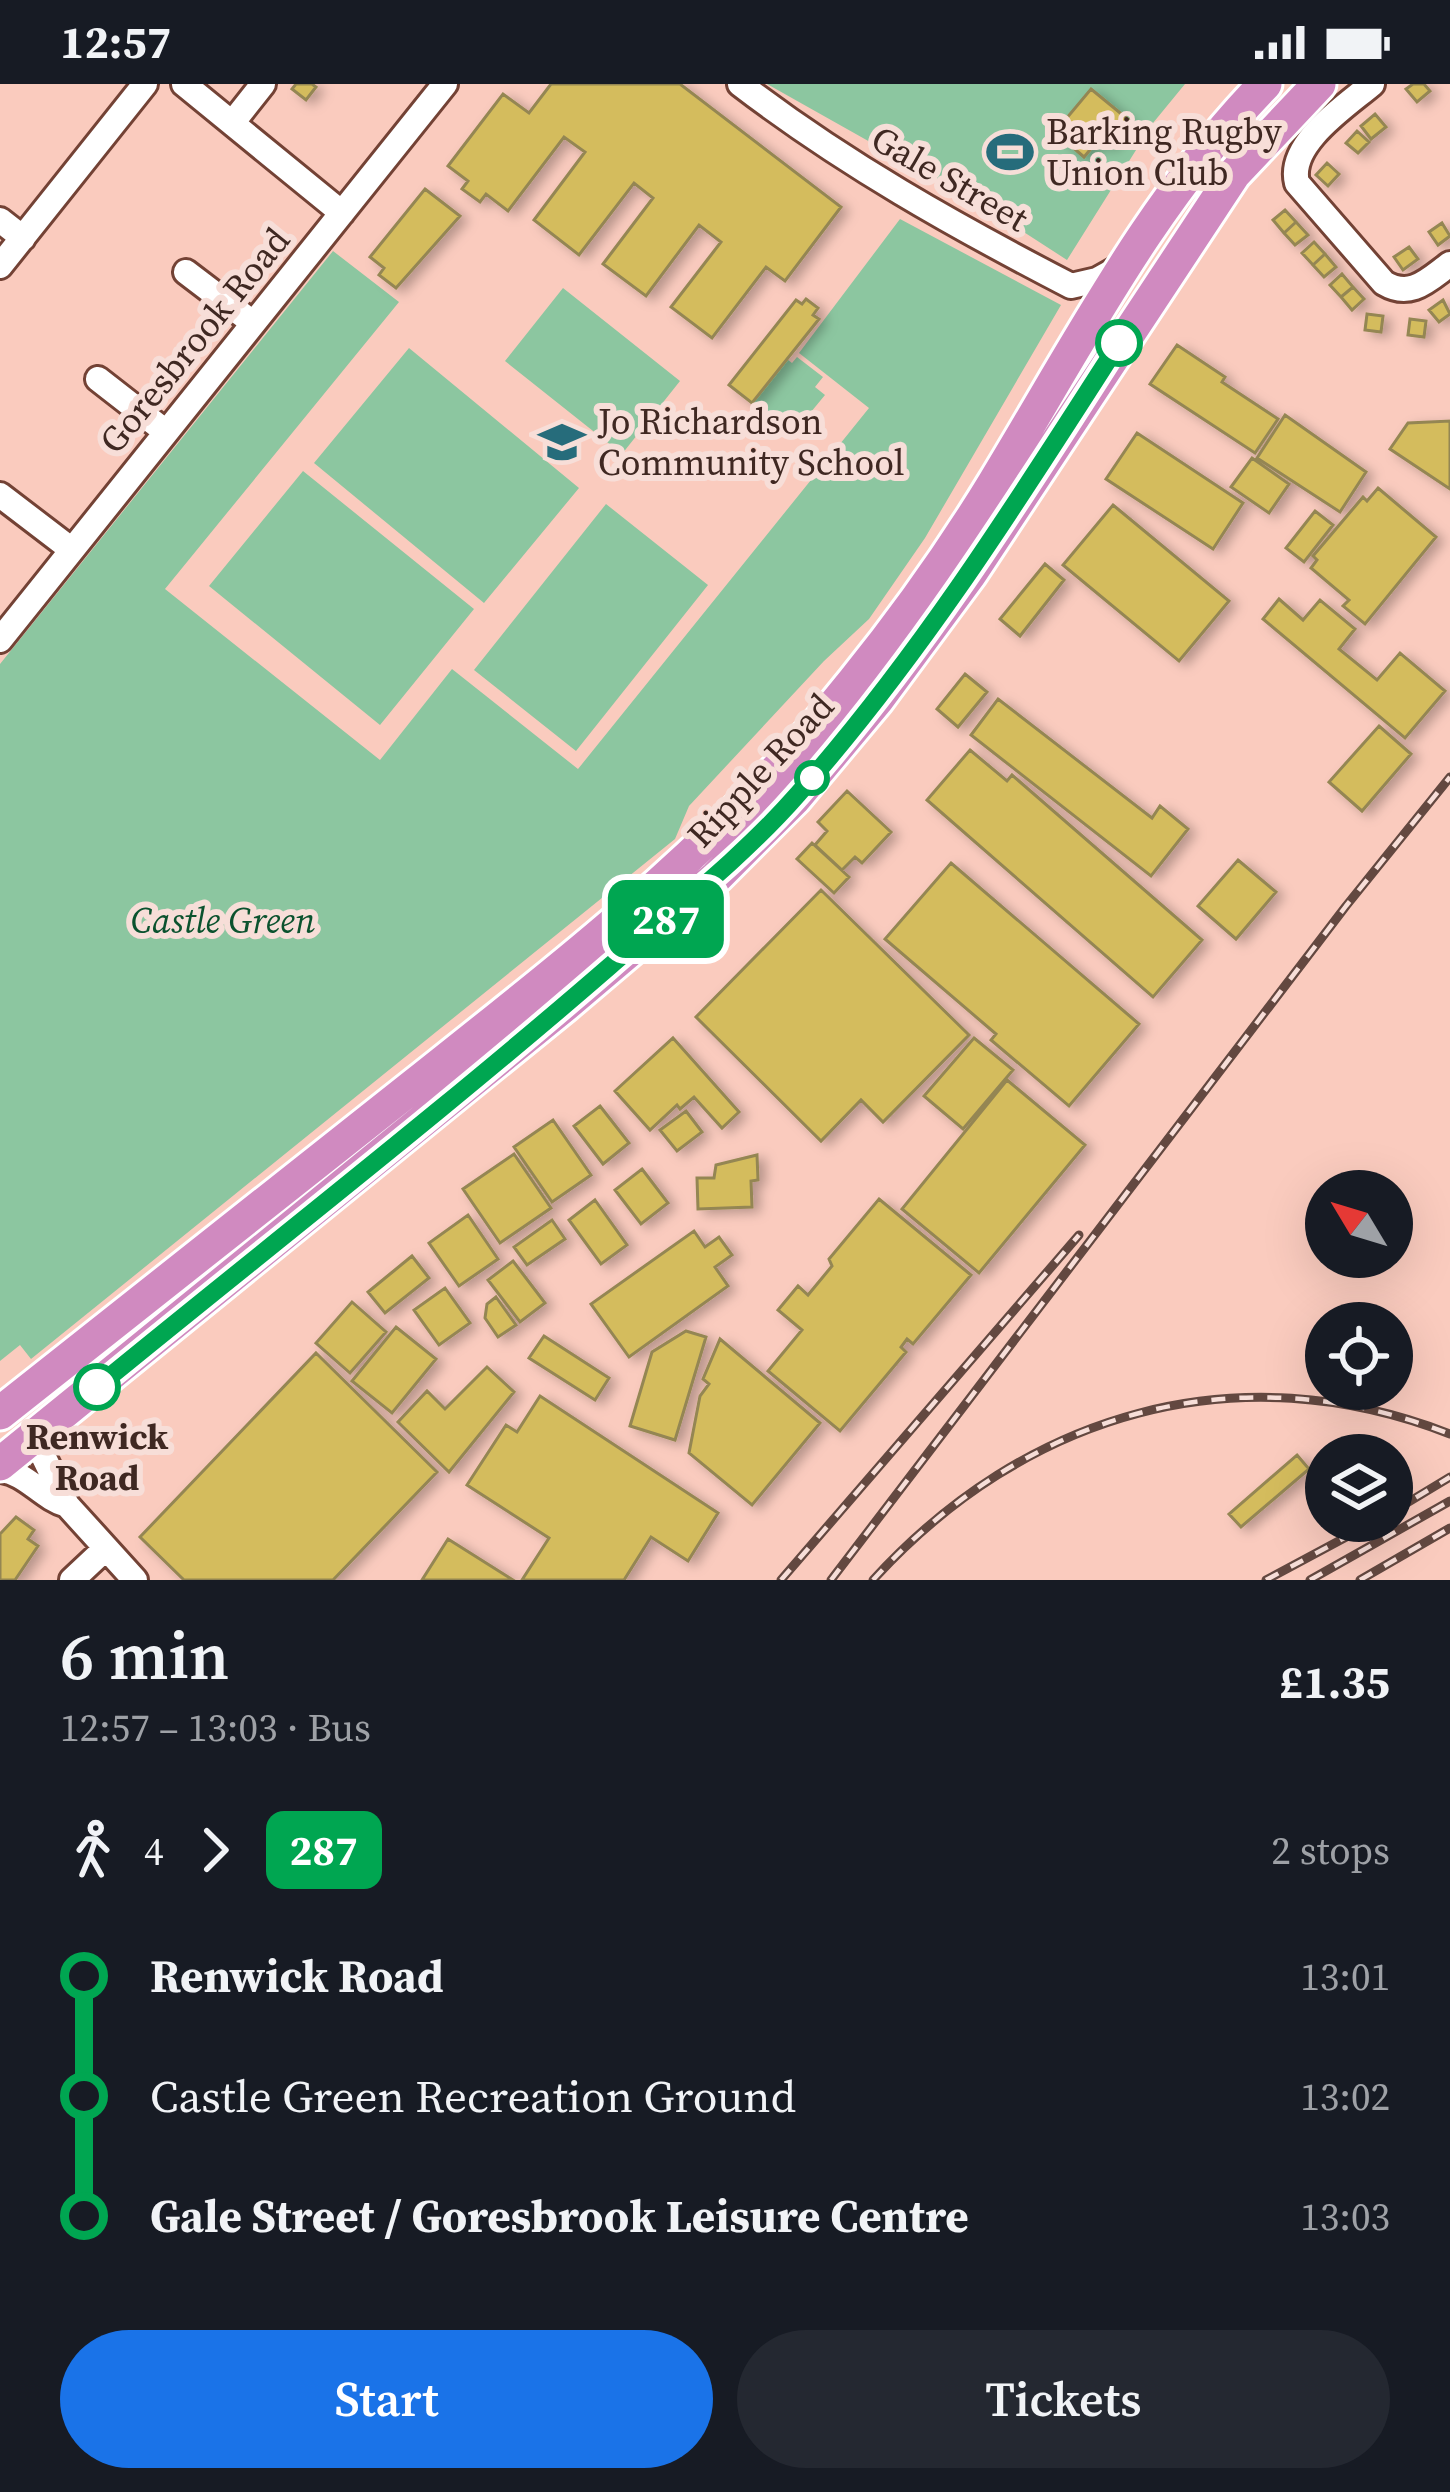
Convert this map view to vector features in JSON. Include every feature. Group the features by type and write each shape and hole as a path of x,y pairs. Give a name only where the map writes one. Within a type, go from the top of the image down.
{"highway":[{"name":"Ripple Road","path":"0,1413 591,945 695,855 787,760 855,681 946,559 1124,265 1202,153 1265,84"},
{"name":"Ripple Road","path":"0,1467 565,1005 716,877 795,798 877,700 970,574 1234,174 1319,84"}],"street":[{"path":"0,266 145,84"},
{"path":"184,84 342,213"},
{"path":"233,122 263,84"},
{"name":"Goresbrook Road","path":"0,640 445,84"},
{"name":"Gale Street","path":"740,84 874,178 1071,286"},
{"path":"1372,84 1317,134 1294,169 1301,189 1384,283 1396,290 1416,288 1450,264"},
{"path":"0,220 23,238"},
{"path":"1086,326 1071,286 1097,280 1124,265"},
{"path":"186,272 254,323"},
{"path":"98,379 166,432"},
{"path":"0,495 72,550"},
{"path":"34,1438 68,1505 135,1580"},
{"path":"0,1467 50,1500 68,1505"},
{"path":"72,1580 105,1549"}],"green space":[{"name":"Barking Rugby Union Club","path":"767,84 1185,84 1153,123 1067,260 982,205"},
{"name":"Castle Green","path":"900,219 1061,305 925,538 869,619 689,806 675,839 31,1359 20,1345 0,1361 0,664 333,251 399,302 165,589 380,760 452,669 578,769 869,408 799,353"},
{"path":"563,288 680,381 622,454 505,361"},
{"path":"409,348 579,488 484,603 314,463"},
{"path":"797,357 823,377 815,387 825,395 792,435 752,403 787,359 792,363"},
{"path":"303,471 474,609 380,725 209,586"},
{"path":"606,504 708,585 576,751 474,670"}],"building":[{"path":"296,84 316,87 306,100 292,89"},
{"path":"551,84 680,84 841,207 785,281 766,267 712,338 671,307 721,242 699,225 646,296 603,264 653,198 634,183 579,255 534,220 585,152 564,137 508,211 486,194 480,202 462,189 468,181 448,166 503,94 529,113"},
{"path":"1424,84 1430,91 1417,102 1406,89"},
{"path":"1091,89 1130,121 1108,146 1099,139 1084,157 1055,132"},
{"path":"1375,114 1386,127 1371,139 1361,126"},
{"path":"1357,131 1369,142 1358,153 1346,143"},
{"path":"1327,163 1339,174 1328,186 1316,175"},
{"path":"425,189 460,216 396,288 379,275 384,268 370,257"},
{"path":"1285,210 1296,222 1284,233 1273,220"},
{"path":"1296,222 1308,235 1295,245 1284,233"},
{"path":"1442,223 1450,236 1438,245 1429,232"},
{"path":"1314,242 1325,254 1313,265 1302,253"},
{"path":"1409,247 1418,259 1403,270 1394,257"},
{"path":"1325,254 1336,267 1324,277 1313,265"},
{"path":"1342,274 1353,287 1341,297 1330,285"},
{"path":"1353,287 1364,299 1352,310 1341,297"},
{"path":"806,299 818,308 813,315 819,319 752,403 729,385 796,300 802,304"},
{"path":"1443,300 1450,314 1439,322 1429,310"},
{"path":"1367,314 1383,316 1381,332 1365,330"},
{"path":"1410,319 1426,321 1424,337 1408,335"},
{"path":"1177,345 1278,419 1255,453 1150,384"},
{"path":"1285,415 1366,472 1340,512 1257,458"},
{"path":"1450,421 1450,489 1390,449 1408,423"},
{"path":"1137,433 1243,503 1213,549 1106,479"},
{"path":"1252,458 1289,484 1269,513 1231,487"},
{"path":"1378,488 1436,537 1365,624 1343,606 1349,600 1311,568 1317,560 1313,556 1363,497 1367,501"},
{"path":"1113,505 1229,601 1179,661 1063,565"},
{"path":"1315,511 1333,525 1304,562 1286,548"},
{"path":"1045,564 1064,580 1020,636 1000,619"},
{"path":"1279,599 1303,620 1320,600 1355,629 1339,649 1377,680 1400,653 1445,691 1405,738 1263,619"},
{"path":"965,674 987,692 958,727 937,709"},
{"path":"998,699 1152,818 1160,806 1188,829 1151,876 971,735"},
{"path":"1379,726 1411,754 1362,811 1329,782"},
{"path":"970,750 1007,781 1012,775 1202,940 1153,997 927,800"},
{"path":"847,791 891,832 862,863 855,857 842,870 815,845 827,831 818,822"},
{"path":"812,843 849,877 834,893 797,859"},
{"path":"1238,860 1276,892 1236,939 1198,906"},
{"path":"951,863 1139,1024 1069,1106 991,1040 996,1034 885,939"},
{"path":"821,890 969,1035 883,1122 861,1100 821,1141 696,1017"},
{"path":"673,1038 739,1112 722,1128 694,1097 680,1109 677,1105 650,1130 615,1091"},
{"path":"974,1038 1013,1070 963,1129 924,1096"},
{"path":"1007,1080 1085,1145 979,1273 902,1209"},
{"path":"600,1106 629,1143 603,1164 574,1126"},
{"path":"686,1111 702,1132 677,1151 660,1130"},
{"path":"553,1120 591,1175 552,1202 514,1147"},
{"path":"514,1154 551,1208 500,1243 463,1189"},
{"path":"757,1155 752,1207 698,1209 697,1178 714,1178 716,1165"},
{"path":"642,1169 668,1203 641,1224 615,1190"},
{"path":"879,1199 971,1275 913,1344 907,1339 901,1347 906,1352 840,1431 768,1371 802,1330 778,1310 798,1286 808,1295 832,1266 829,1259"},
{"path":"595,1200 627,1245 601,1264 569,1220"},
{"path":"468,1215 498,1259 459,1286 429,1243"},
{"path":"552,1220 565,1239 527,1265 514,1247"},
{"path":"694,1231 705,1247 719,1237 732,1255 715,1267 728,1286 629,1357 591,1304"},
{"path":"412,1256 429,1278 385,1313 368,1292"},
{"path":"513,1261 545,1303 520,1322 488,1280"},
{"path":"445,1288 470,1323 439,1345 414,1310"},
{"path":"496,1297 516,1325 498,1337 485,1318 487,1304"},
{"path":"352,1302 386,1332 350,1373 316,1343"},
{"path":"396,1327 436,1359 392,1413 352,1381"},
{"path":"686,1331 706,1337 675,1440 630,1426 652,1352"},
{"path":"544,1336 609,1378 595,1400 529,1358"},
{"path":"720,1339 820,1423 752,1505 689,1453 700,1396 709,1384 703,1379"},
{"path":"316,1353 437,1472 333,1580 184,1580 140,1537"},
{"path":"487,1367 514,1392 449,1472 398,1422 427,1391 445,1409"},
{"path":"540,1396 718,1513 688,1561 651,1537 624,1580 522,1580 549,1538 467,1485 506,1425 517,1432"},
{"path":"1297,1455 1305,1464 1305,1472 1241,1527 1229,1514"},
{"path":"16,1517 34,1530 28,1539 38,1546 15,1580 0,1580 0,1534"},
{"path":"448,1539 513,1580 422,1580"}],"railway":[{"path":"831,1580 1346,906 1450,777"},
{"path":"781,1580 1079,1235"},
{"path":"873,1580 933,1522 997,1475 1066,1439 1139,1413 1214,1400 1291,1398 1370,1410 1450,1434"},
{"path":"1413,1499 1450,1477"},
{"path":"1310,1580 1450,1501"},
{"path":"1360,1580 1450,1528"},
{"path":"1266,1580 1337,1542"}],"bus line":[{"name":"287","path":"97,1387 565,1005 716,877 795,798 877,700 970,574 1119,343"}],"place":[{"name":"Barking Rugby Union Club","path":"1010,152"},
{"name":"Jo Richardson Community School","path":"562,442"},
{"name":"Renwick Road","path":"97,1387"}]}
